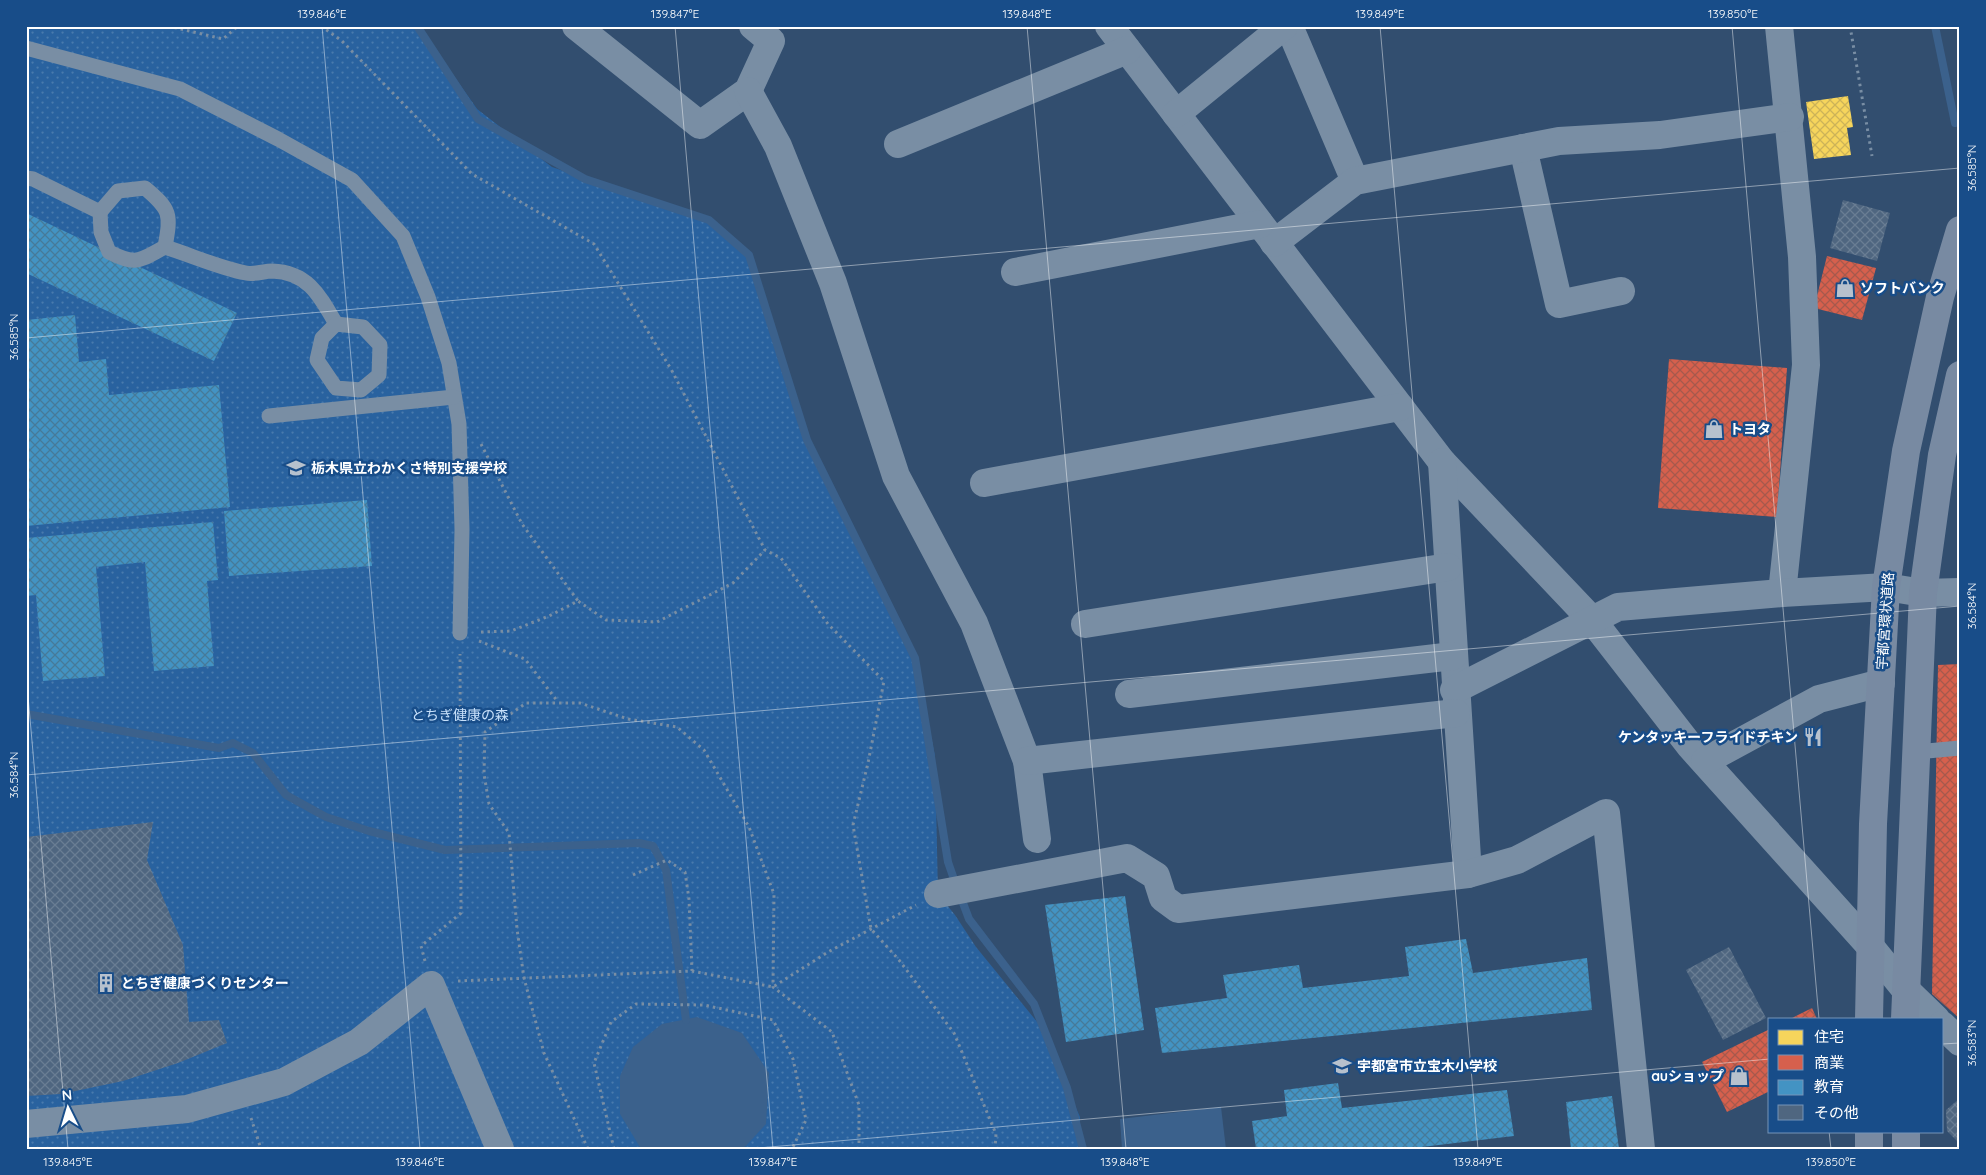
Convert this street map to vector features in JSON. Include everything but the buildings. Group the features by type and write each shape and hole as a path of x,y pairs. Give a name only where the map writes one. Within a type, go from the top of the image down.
{"main road":[{"name":"宇都宮環状道路","path":"1869,1018 1869,945 1886,587 1906,451 1940,297 1960,230"},
{"path":"1905,1018 1904,988 1923,593 1942,455 1960,375"},
{"path":"1869,1132 1869,1149"},
{"path":"1906,1132 1906,1149"}],"street":[{"path":"576,26 700,125 748,91 770,41 752,26"},
{"path":"1109,26 1442,462 1592,620 1690,746 1869,945 1904,988 1935,1018"},
{"path":"1176,114 1284,26"},
{"path":"1289,26 1355,181"},
{"path":"1779,26 1790,117 1802,257 1806,364 1782,593"},
{"path":"898,144 1127,50"},
{"path":"748,91 778,146 833,283 896,476 974,623 1027,760 1037,839"},
{"path":"1015,272 1267,234 1355,181 1559,141 1660,135 1790,117"},
{"path":"1523,148 1559,304 1621,291"},
{"path":"984,483 1400,407"},
{"path":"1442,462 1455,701 1468,874"},
{"path":"1085,624 1448,567"},
{"path":"1027,760 1455,701 1592,620 1618,607 1782,593 1886,587 1923,593 1960,592"},
{"path":"1130,694 1453,656"},
{"path":"1705,761 1820,699 1881,683"},
{"path":"938,894 1126,858 1156,876 1163,898 1178,909 1468,874 1517,860 1606,814 1641,1149"},
{"path":"26,1124 188,1109 284,1082 359,1042 444,983 500,1149"},
{"path":"1944,1027 1960,1042"}],"lane":[{"path":"26,48 180,89 278,139 352,180 403,236 428,297 449,363 459,424 462,529 460,633"},
{"path":"26,178 33,179 100,212"},
{"path":"165,247 170,220 161,202 145,188 118,190 100,212 101,232 109,252 128,261 143,258 165,247 247,274 273,271 296,275 310,285 323,301 336,324"},
{"path":"336,324 363,327 380,345 379,375 361,390 336,388 317,360 322,338 336,324"},
{"path":"269,416 454,397"},
{"path":"1916,752 1960,748"}],"path":[{"path":"168,26 223,39 238,26"},
{"path":"322,26 342,41 472,174 594,244 671,369 765,550 780,558 828,624 884,681 868,763 853,825 872,929 899,960 954,1033 996,1134 995,1149"},
{"path":"1850,26 1872,156"},
{"path":"479,440 522,524 578,600 606,620 657,622 733,583 765,550"},
{"path":"460,633 511,631 549,616 578,600"},
{"path":"460,633 525,659 558,703"},
{"path":"460,633 461,913 421,946 444,983 692,971 772,986 832,1032 859,1105 859,1149"},
{"path":"588,1149 544,1053 524,978 517,929 509,833 489,804 484,774 485,732 526,703 580,703 628,720 677,726 704,750 749,827 774,894 772,986"},
{"path":"633,876 667,860 685,872 690,899 692,971"},
{"path":"772,986 828,952 938,894"},
{"path":"614,1149 594,1063 611,1022 636,1004 704,1005 773,1020 793,1059 806,1120 792,1149"}],"green space":[{"name":"とちぎ健康の森","path":"26,26 419,26 477,109 552,167 709,220 749,255 807,440 915,658 935,756 938,894 955,915 976,947 1038,1023 1080,1117 1080,1149 26,1149"}],"shaded area":[{"path":"697,1017 742,1033 769,1073 766,1124 743,1149 641,1149 620,1114 620,1076 633,1047 662,1024"},
{"path":"1221,1107 1226,1149 1122,1149 1120,1119"}],"waterway":[{"path":"417,26 478,119 585,179 709,220 749,255 807,440 915,658 948,862 956,885"},
{"path":"1935,26 1955,123"},
{"path":"26,714 219,748 233,743 253,753 286,795 326,817 369,831 445,850 639,843 653,846 666,870 686,1020"},
{"path":"960,895 969,919 1034,1004 1067,1088 1083,1149"}],"place":[{"name":"ソフトバンク","path":"1845,288"},
{"name":"トヨタ","path":"1714,429"},
{"name":"栃木県立わかくさ特別支援学校","path":"296,468"},
{"name":"ケンタッキーフライドチキン","path":"1813,737"},
{"name":"とちぎ健康づくりセンター","path":"106,983"},
{"name":"宇都宮市立宝木小学校","path":"1342,1066"},
{"name":"auショップ","path":"1739,1076"}]}
